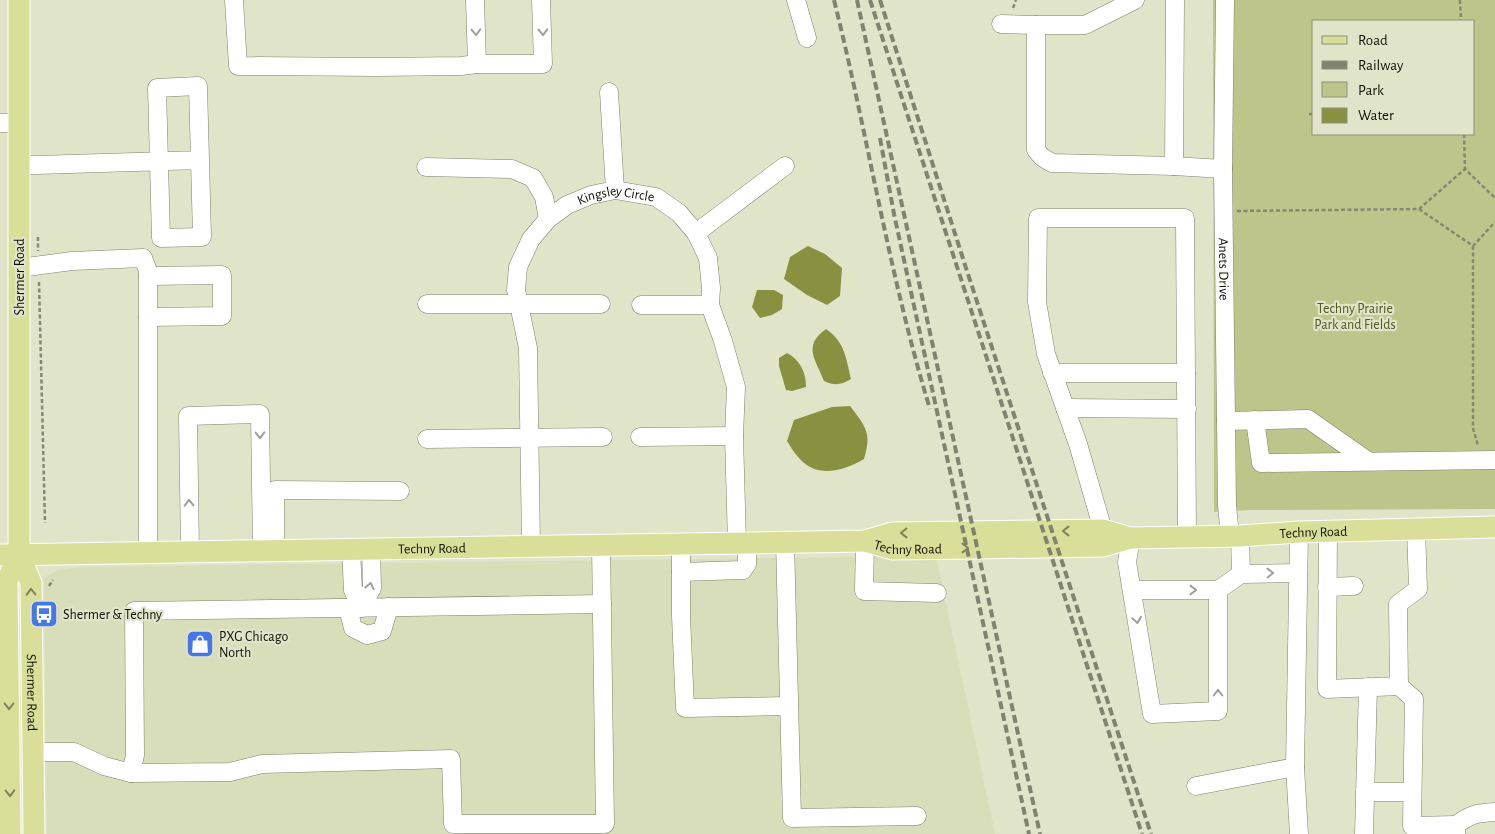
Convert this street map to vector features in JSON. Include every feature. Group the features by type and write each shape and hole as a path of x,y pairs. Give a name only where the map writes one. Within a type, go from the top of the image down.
{"main road":[{"name":"Shermer Road","path":"10,834 7,581 19,268 19,165 10,123 20,0"},
{"name":"Techny Road","path":"864,541 892,549 1103,546 1131,538 1495,527"},
{"name":"Techny Road","path":"9,554 864,541 892,533 1103,530 1131,538"},
{"name":"Shermer Road","path":"9,554 31,583 34,834"}],"street":[{"path":"234,0 238,66 376,67 543,64 541,0"},
{"path":"475,0 477,64"},
{"path":"796,0 807,38"},
{"path":"1001,24 1085,25 1135,0"},
{"path":"1174,166 1175,0"},
{"name":"Anets Drive","path":"1225,0 1223,169 1227,505 1235,536 1241,574"},
{"path":"1036,24 1036,150 1042,157 1052,163 1223,169"},
{"path":"198,86 200,160 202,236 162,238 157,88 198,86"},
{"path":"609,92 615,190"},
{"path":"19,165 200,160"},
{"path":"696,233 785,166"},
{"path":"426,167 512,169 533,178 544,197 548,219"},
{"name":"Kingsley Circle","path":"531,546 528,348 516,290 518,267 531,239 548,219 567,205 590,195 615,190 656,197 679,213 696,233 708,258 711,288 710,305 736,387 734,436 742,543 747,564 743,570 681,572"},
{"path":"1103,530 1078,444 1046,354 1037,302 1038,218 1186,218 1187,537"},
{"path":"19,268 72,261 143,258 146,262 148,276 148,552"},
{"path":"148,276 222,275 222,316 148,317"},
{"path":"428,304 601,304"},
{"path":"641,305 710,305"},
{"path":"1052,373 1186,373"},
{"path":"1065,408 1186,409"},
{"path":"190,552 188,416 260,414 268,550"},
{"path":"1226,420 1308,419 1368,461"},
{"path":"1255,420 1261,463 1488,460"},
{"path":"640,437 734,436"},
{"path":"427,439 603,437"},
{"path":"268,550 275,490 400,491"},
{"path":"1399,686 1398,604 1418,589 1416,528"},
{"path":"1299,532 1294,767 1300,834"},
{"path":"1328,532 1327,689 1399,686 1414,699 1412,826 1456,829 1467,816 1476,813 1495,812"},
{"path":"1131,538 1126,562 1152,714 1218,711 1218,590"},
{"path":"864,541 864,591 937,593"},
{"path":"785,542 792,818 917,816"},
{"path":"681,544 684,708 790,706"},
{"path":"33,752 74,752 104,766 132,773 230,772 262,764 451,759 453,824 605,824 601,545"},
{"path":"361,549 353,590 355,608 353,628 367,635 382,632 389,607"},
{"path":"1132,590 1218,590 1241,574 1298,573"},
{"path":"1327,586 1354,586"},
{"path":"132,773 135,755 134,611 602,604"},
{"path":"1364,834 1368,688"},
{"path":"1196,786 1294,767"},
{"path":"1365,792 1412,792"}],"path":[{"path":"1460,0 1461,20"},
{"path":"1464,135 1465,169 1495,198"},
{"path":"1418,209 1465,169"},
{"path":"1224,211 1418,209 1473,246"},
{"path":"1488,460 1473,428 1473,246 1495,222"}],"shaded area":[{"path":"936,556 995,834 47,834 44,578 57,570 80,567"}],"green space":[{"name":"Techny Prairie Park and Fields","path":"1213,0 1495,0 1495,509 1251,510 1214,512"}],"water":[{"path":"808,246 825,254 842,268 840,296 827,305 807,295 784,279 790,257"},
{"path":"757,290 774,290 783,295 782,309 772,315 760,318 752,307"},
{"path":"826,329 837,339 846,357 851,379 841,384 831,384 824,381 813,354 814,341"},
{"path":"787,353 801,367 805,376 806,387 792,391 786,390 779,366 779,358"},
{"path":"850,406 864,425 866,431 867,443 864,459 848,467 830,471 814,469 806,465 787,441 794,420 832,407"}],"railway":[{"path":"834,0 902,308 930,409"},
{"path":"857,0 1040,834"},
{"path":"870,0 1142,834"},
{"path":"880,0 1151,834"},
{"path":"880,138 894,214 1029,834"}],"place":[{"name":"Shermer & Techny","path":"44,614"},
{"name":"PXG Chicago North","path":"200,644"}]}
